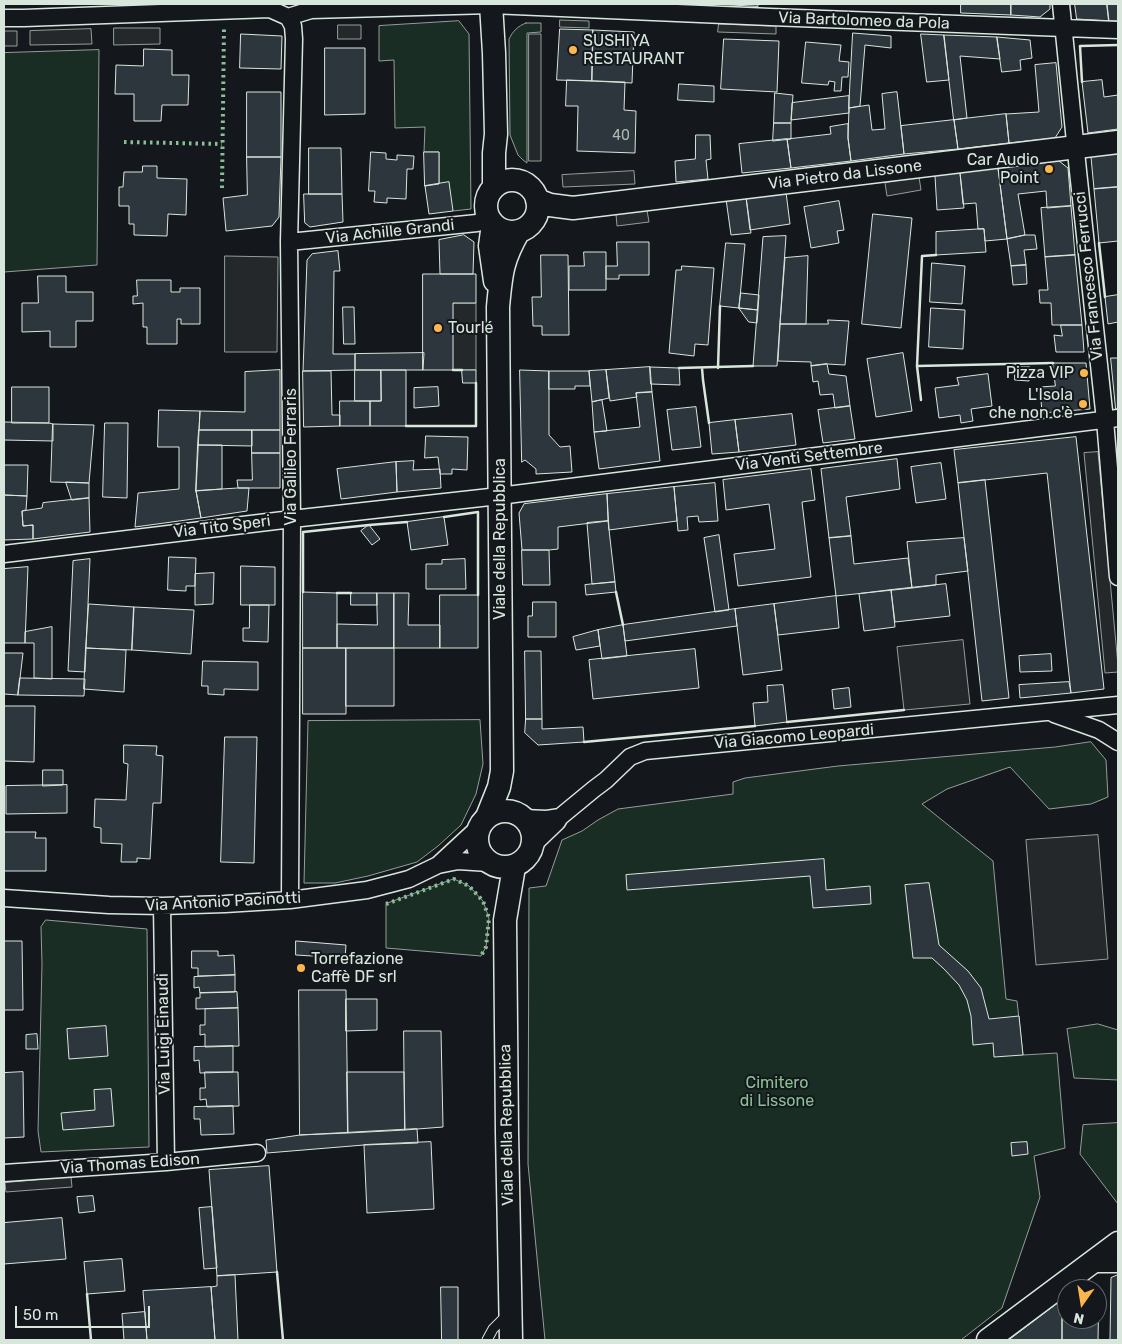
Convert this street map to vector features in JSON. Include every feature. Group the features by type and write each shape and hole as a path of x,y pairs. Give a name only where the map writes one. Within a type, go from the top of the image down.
{"street":[{"name":"Via Francesco Ferrucci","path":"1061,4 1075,147 1112,419 1118,578"},
{"name":"Via Bartolomeo da Pola","path":"288,17 311,10 491,5 770,11 1064,29 1118,30"},
{"name":"Viale della Repubblica","path":"491,5 496,134 494,186 487,198 486,204 491,221 490,246 498,306"},
{"path":"4,13 24,18 244,7 270,9 288,17"},
{"name":"Via Galileo Ferraris","path":"288,17 293,26 294,39 289,242 292,519 290,900"},
{"name":"Viale della Repubblica","path":"496,134 518,180 527,184 533,191 530,217 509,247 502,266 498,306 502,771 499,787 477,836 478,850 489,863 495,878 505,920"},
{"name":"Via Pietro da Lissone","path":"530,217 550,205 573,208 1118,142"},
{"path":"494,186 509,180 518,180"},
{"path":"491,221 498,228 512,232 530,217"},
{"name":"Via Achille Grandi","path":"289,242 491,221"},
{"name":"Via Venti Settembre","path":"499,496 1112,419"},
{"name":"Via Tito Speri","path":"4,554 499,496"},
{"name":"Via Giacomo Leopardi","path":"533,845 558,822 560,817 606,780 630,757 644,751 1118,705"},
{"name":"Via Giacomo Leopardi","path":"1050,712 1099,730 1118,742"},
{"name":"Viale della Repubblica","path":"502,771 522,817 530,825 533,834 533,845"},
{"path":"483,822 496,812 505,811 522,817 547,819 560,817"},
{"name":"Via Antonio Pacinotti","path":"438,865 483,822"},
{"path":"489,863 500,868 514,867 523,862 530,854 533,845"},
{"name":"Via Antonio Pacinotti","path":"4,898 109,905 162,906 290,900 367,890 409,879 438,865 458,861 489,863"},
{"name":"Viale della Repubblica","path":"512,1330 507,1132 505,920 514,867"},
{"name":"Via Luigi Einaudi","path":"162,906 166,1162"},
{"name":"Via Thomas Edison","path":"4,1173 166,1162 257,1153"},
{"path":"988,1340 1118,1243"},
{"path":"1090,1264 1118,1264"}],"lane":[{"path":"487,1340 493,1329 512,1330"}],"green space":[{"path":"459,21 469,34 471,209 453,211 439,184 439,152 424,152 425,127 395,128 394,60 379,61 379,26"},
{"path":"526,23 541,23 541,32 527,33 527,163 518,155 510,135 509,39 516,29"},
{"path":"99,50 97,265 4,272 4,53"},
{"path":"480,720 483,764 476,794 461,825 417,862 335,883 304,883 308,721"},
{"name":"Cimitero di Lissone","path":"1091,742 1106,760 1108,797 1091,804 1049,809 1010,767 947,789 922,804 993,861 1006,999 1017,1001 1023,1055 1057,1053 1065,1148 1034,1156 1040,1197 1002,1308 961,1340 545,1340 528,1164 529,888 546,886 562,840 582,831 618,809 733,794 733,782 745,778 838,766 1055,747"},
{"path":"454,879 469,886 483,901 489,918 486,947 481,956 386,948 386,904"},
{"path":"46,920 147,929 149,1147 41,1152 38,1131 42,964 41,927"},
{"path":"1098,1024 1118,1030 1118,1080 1074,1078 1067,1029"},
{"path":"1118,1123 1118,1204 1080,1154 1083,1125"}],"shaded area":[{"path":"560,20 589,21 589,28 560,27"},
{"path":"719,24 776,26 776,34 718,32"},
{"path":"338,25 361,25 361,39 338,39"},
{"path":"114,28 160,28 160,44 114,45"},
{"path":"91,29 92,44 30,45 30,31"},
{"path":"4,31 17,31 17,46 4,46"},
{"path":"529,34 541,34 541,161 529,161"},
{"path":"634,171 635,184 563,187 562,175"},
{"path":"919,177 921,190 887,196 885,183"},
{"path":"647,210 649,222 617,226 616,214"},
{"path":"225,256 278,257 277,352 225,352"},
{"path":"453,303 476,303 476,370 453,370"},
{"path":"1098,452 1118,665 1118,672 1105,673 1084,453"},
{"path":"963,640 970,704 904,710 897,647"},
{"path":"1098,835 1108,959 1036,965 1026,840"},
{"path":"71,1177 72,1187 6,1192 5,1183"}],"building":[{"path":"712,4 758,4 758,6"},
{"path":"961,4 1011,4 1011,15 961,13"},
{"path":"1011,4 1050,4 1050,9 1040,17 1011,15"},
{"path":"1075,4 1107,4 1109,21 1077,19"},
{"path":"1107,4 1118,4 1118,21 1109,21"},
{"path":"560,29 593,30 592,81 557,80"},
{"path":"593,30 634,32 632,83 592,81"},
{"path":"853,33 891,36 891,48 865,45 860,106 849,108"},
{"path":"241,34 282,36 281,69 240,68"},
{"path":"921,34 944,35 949,80 927,82"},
{"path":"944,35 997,37 1000,59 960,56 967,118 954,120"},
{"path":"997,37 1030,40 1032,58 1020,60 1021,70 1002,72"},
{"path":"724,39 779,41 777,92 721,89"},
{"path":"806,42 841,45 839,61 849,62 848,77 842,77 841,91 834,91 835,82 829,81 828,85 802,83"},
{"path":"325,48 365,48 365,114 325,115"},
{"path":"144,49 172,50 172,75 189,75 188,105 162,105 161,121 134,121 134,94 115,94 116,65 143,66"},
{"path":"1056,63 1062,127 1055,138 1009,143 1006,114 1039,112 1035,65"},
{"path":"567,80 625,82 624,110 636,111 635,153 577,151 578,106 566,106"},
{"path":"1102,80 1104,97 1118,95 1118,129 1088,133 1082,82"},
{"path":"679,84 714,86 714,102 678,100"},
{"path":"247,92 281,92 281,157 247,157"},
{"path":"897,92 904,154 851,161 848,138 849,108 869,105 872,130 885,129 882,94"},
{"path":"775,93 793,95 791,123 774,123"},
{"path":"849,96 849,113 791,120 792,103"},
{"path":"1006,114 1009,143 958,149 954,120"},
{"path":"954,120 958,149 904,154 901,126"},
{"path":"774,123 791,123 791,139 773,141"},
{"path":"848,124 851,161 791,168 787,139 831,134 830,127"},
{"path":"696,135 710,135 711,159 706,160 708,179 676,182 675,161 695,159"},
{"path":"787,139 791,168 742,173 739,144"},
{"path":"309,148 341,148 342,194 309,194"},
{"path":"371,152 386,153 386,159 397,160 397,155 414,156 413,169 407,169 406,199 387,198 387,203 374,202 375,191 369,191"},
{"path":"424,152 439,152 439,184 425,186"},
{"path":"1118,154 1118,187 1094,189 1091,157"},
{"path":"247,157 281,157 279,217 272,226 226,231 223,198 247,195"},
{"path":"1059,161 1068,168 1071,206 1047,208 1046,191 1018,194 1025,235 1007,239 998,168"},
{"path":"143,166 157,166 157,178 187,179 186,215 168,214 167,236 134,235 134,224 129,224 129,206 119,206 119,187 123,187 124,172 142,172"},
{"path":"998,168 1007,239 985,241 984,229 978,229 976,203 963,204 960,173"},
{"path":"960,173 964,208 937,210 935,176"},
{"path":"449,182 453,211 429,214 425,186"},
{"path":"1118,187 1118,241 1099,243 1094,189"},
{"path":"786,192 790,224 750,230 746,197"},
{"path":"304,194 342,194 343,222 310,227 305,223"},
{"path":"746,197 751,233 731,235 726,199"},
{"path":"839,201 844,230 837,231 839,243 811,248 804,207"},
{"path":"1071,206 1075,255 1045,257 1041,208"},
{"path":"873,214 912,218 901,328 862,324"},
{"path":"984,229 986,252 936,255 936,232"},
{"path":"464,235 474,242 473,274 440,274 439,240"},
{"path":"1035,235 1037,249 1024,250 1026,265 1011,266 1007,239"},
{"path":"786,236 777,366 753,366 763,237"},
{"path":"617,242 649,242 649,275 619,275 619,279 606,279 606,266 617,266"},
{"path":"726,243 745,244 739,308 720,306"},
{"path":"338,251 340,271 334,271 333,354 355,354 355,370 303,371 307,260 312,254"},
{"path":"584,252 606,252 606,290 569,290 569,266 584,266"},
{"path":"541,255 568,255 569,335 542,335 542,326 533,326 532,297 541,297"},
{"path":"1075,255 1082,325 1052,325 1051,303 1040,303 1039,290 1048,290 1045,257"},
{"path":"808,256 806,324 780,324 785,258"},
{"path":"932,263 965,266 962,304 930,302"},
{"path":"1026,265 1027,284 1013,285 1011,266"},
{"path":"682,266 714,268 708,345 695,344 694,356 669,353 676,270 681,270"},
{"name":"Tourlé","path":"423,274 476,274 476,303 453,303 453,370 423,370"},
{"path":"38,276 66,276 66,292 93,292 93,321 76,321 76,347 50,347 50,331 22,332 22,303 38,303"},
{"path":"137,280 171,280 171,292 180,292 180,288 200,288 200,324 181,324 181,319 177,319 177,344 147,344 147,327 143,327 143,303 133,304 133,296 137,296"},
{"path":"741,293 759,295 758,310 739,308"},
{"path":"1118,295 1118,322 1108,324 1105,297"},
{"path":"343,307 354,307 355,344 344,344"},
{"path":"739,308 758,310 757,323 749,322"},
{"path":"931,308 965,310 963,349 929,347"},
{"path":"828,320 849,321 845,365 827,364 811,366 811,362 778,361 780,324 828,324"},
{"path":"1061,325 1082,325 1084,352 1056,352 1054,335 1062,336"},
{"path":"424,353 423,370 355,370 355,354"},
{"path":"903,353 912,411 876,417 867,359"},
{"path":"1111,358 1118,358 1118,409 1116,409"},
{"path":"1053,363 1086,363 1090,409 1042,413 1040,387 1055,386"},
{"path":"827,364 829,374 846,376 850,406 835,408 833,394 820,395 818,381 813,382 811,366"},
{"path":"650,367 679,368 680,385 651,384"},
{"path":"650,367 652,392 636,393 637,397 610,401 606,370"},
{"path":"1015,367 1030,367 1029,381 1015,380"},
{"path":"280,370 280,430 199,430 200,411 245,412 245,372"},
{"path":"355,370 381,370 381,401 355,401"},
{"path":"381,370 406,370 406,426 370,426 370,401 381,401"},
{"path":"462,370 476,370 476,383 463,383"},
{"path":"520,370 549,371 549,435 560,447 570,446 572,472 536,474 536,469 525,460 522,462"},
{"path":"606,370 609,398 592,402 589,371"},
{"path":"303,371 331,371 332,415 340,415 340,426 304,427"},
{"path":"549,371 589,371 590,386 575,386 575,389 549,389"},
{"path":"988,374 992,406 971,409 973,421 961,423 960,415 939,418 935,388 959,385 957,378"},
{"path":"12,387 49,387 49,423 12,423"},
{"path":"438,387 439,406 414,408 414,388"},
{"path":"652,392 660,461 599,469 594,432 640,427 636,393"},
{"path":"602,400 607,431 594,432 592,402"},
{"path":"340,401 370,401 370,426 340,426"},
{"path":"850,406 855,439 823,443 818,410"},
{"path":"696,407 701,447 672,450 667,410"},
{"path":"159,410 200,411 196,491 201,518 135,527 138,493 179,489 179,447 158,447"},
{"path":"792,414 796,445 739,452 735,420"},
{"path":"735,420 739,452 712,454 709,423"},
{"path":"4,422 53,424 53,441 4,440"},
{"path":"105,423 128,423 127,498 103,497"},
{"path":"53,424 94,425 89,483 51,482"},
{"path":"199,430 252,430 252,446 198,445"},
{"path":"252,430 280,430 280,453 252,453"},
{"path":"426,436 468,437 467,470 452,469 452,474 440,474 438,457 425,458"},
{"path":"1076,437 1104,689 1071,693 1047,473 958,483 954,450"},
{"path":"198,445 222,445 222,489 196,491"},
{"path":"252,453 280,453 280,488 238,488 237,480 252,480"},
{"path":"897,459 900,489 846,497 851,536 829,538 821,469"},
{"path":"414,461 413,470 440,469 441,488 397,492 396,462"},
{"path":"396,462 397,492 341,499 337,469"},
{"path":"941,463 946,499 916,503 911,467"},
{"path":"4,465 28,465 27,496 4,495"},
{"path":"811,469 815,500 802,502 811,577 738,586 734,554 775,549 769,504 726,510 723,480"},
{"path":"985,480 1009,698 982,701 958,483"},
{"path":"66,482 89,483 89,498 72,500"},
{"path":"715,483 718,521 699,522 698,516 687,517 688,530 678,531 674,487"},
{"path":"674,487 677,521 609,530 607,494"},
{"path":"249,488 247,511 201,518 196,491"},
{"path":"607,494 608,521 558,527 558,549 522,550 519,513 524,504"},
{"path":"4,495 27,496 26,510 22,511 23,526 33,525 33,539 4,540"},
{"path":"89,498 90,532 33,539 33,525 23,526 22,511 42,508 43,503"},
{"path":"444,517 448,545 411,550 407,522"},
{"path":"608,521 615,582 592,584 587,523"},
{"path":"369,525 380,539 372,545 361,531"},
{"path":"719,535 729,610 715,612 704,538"},
{"path":"851,536 854,564 908,558 912,588 836,596 829,538"},
{"path":"964,538 968,571 936,575 936,585 912,588 907,542"},
{"path":"522,550 549,550 550,585 523,585"},
{"path":"169,557 196,558 195,586 186,586 186,591 168,590"},
{"path":"90,559 85,672 68,671 73,561"},
{"path":"465,559 466,589 426,589 426,564 442,564 442,560"},
{"path":"241,566 275,567 275,605 241,605"},
{"path":"28,567 25,643 4,643 4,569"},
{"path":"214,573 213,604 195,605 195,574"},
{"path":"615,582 616,592 586,595 585,585"},
{"path":"946,584 950,616 895,622 891,590"},
{"path":"891,590 895,627 864,631 859,594"},
{"path":"303,592 337,593 337,648 303,648"},
{"path":"351,593 377,593 377,605 351,605"},
{"path":"377,593 394,593 394,648 337,648 337,624 377,625"},
{"path":"394,593 409,593 408,625 440,625 440,648 394,648"},
{"path":"440,595 478,595 478,648 440,648"},
{"path":"836,596 839,628 778,635 774,604"},
{"path":"533,602 556,602 556,637 528,637 528,616 532,616"},
{"path":"89,604 134,607 132,650 86,648"},
{"path":"774,604 782,670 743,675 735,609"},
{"path":"250,605 269,605 268,642 243,641 243,628 249,628"},
{"path":"134,607 194,610 191,654 132,650"},
{"path":"735,609 737,626 625,641 623,625"},
{"path":"623,625 627,656 602,659 598,630"},
{"path":"52,627 52,679 34,678 34,643 25,643 25,632"},
{"path":"598,630 600,646 576,650 573,637"},
{"path":"86,648 126,650 124,692 84,689"},
{"path":"303,648 346,648 346,714 303,714"},
{"path":"346,648 394,648 394,706 346,706"},
{"path":"695,649 699,688 593,699 589,660"},
{"path":"525,651 541,651 542,719 526,719"},
{"path":"4,653 23,653 18,695 4,694"},
{"path":"1051,654 1052,671 1020,672 1019,656"},
{"path":"203,661 258,662 258,690 224,689 224,695 208,694 208,686 202,686"},
{"path":"20,678 85,679 84,696 18,695"},
{"path":"1069,682 1071,693 1020,698 1019,685"},
{"path":"783,685 787,722 755,726 753,703 768,702 767,686"},
{"path":"849,688 851,707 834,709 832,690"},
{"path":"4,706 35,706 34,762 4,761"},
{"path":"526,719 542,719 542,729 583,727 584,742 538,745 525,733"},
{"path":"225,737 257,737 254,863 221,862"},
{"path":"124,745 157,746 156,755 163,756 161,803 153,803 150,859 137,858 137,862 121,862 122,844 101,843 101,828 94,827 95,799 126,800 128,764 124,763"},
{"path":"43,770 63,770 63,785 43,786"},
{"path":"67,785 67,813 6,814 6,786"},
{"path":"4,832 36,832 35,838 46,838 46,871 4,871"},
{"path":"824,859 826,890 870,886 871,904 813,908 810,876 627,890 626,875"},
{"path":"929,883 939,945 968,971 981,988 989,1019 1019,1016 1023,1055 994,1057 993,1043 973,1045 971,1016 967,1000 959,985 932,958 913,958 905,885"},
{"path":"4,941 22,941 23,1010 4,1010"},
{"path":"296,941 346,945 345,958 296,955"},
{"path":"192,951 218,951 218,956 234,955 235,975 198,976 198,968 192,968"},
{"path":"235,975 235,992 200,993 199,987 194,988 194,977"},
{"path":"299,990 346,990 348,1133 300,1135"},
{"path":"237,992 238,1008 196,1009 196,998 200,998 200,993"},
{"path":"346,999 377,999 377,1030 346,1031"},
{"path":"238,1008 239,1046 205,1047 205,1034 200,1035 200,1025 205,1025 205,1009"},
{"path":"106,1026 108,1056 69,1059 67,1029"},
{"path":"404,1031 441,1031 443,1127 405,1130"},
{"path":"37,1034 38,1049 26,1049 26,1035"},
{"path":"233,1046 233,1072 200,1073 199,1060 194,1061 194,1047"},
{"path":"23,1072 24,1137 4,1138 4,1073"},
{"path":"205,1072 238,1072 239,1106 207,1107 206,1099 200,1100 200,1088 205,1088"},
{"path":"347,1072 404,1072 405,1130 348,1133"},
{"path":"111,1089 114,1126 63,1130 61,1113 95,1110 94,1090"},
{"path":"233,1106 234,1134 201,1135 200,1119 194,1119 194,1107"},
{"path":"417,1129 418,1143 364,1145 267,1153 266,1140 300,1135"},
{"path":"431,1142 434,1209 367,1213 364,1145"},
{"path":"1027,1142 1028,1154 1012,1156 1011,1143"},
{"path":"269,1166 277,1272 217,1276 209,1170"},
{"path":"93,1196 95,1211 79,1213 77,1197"},
{"path":"212,1207 217,1268 204,1269 199,1208"},
{"path":"62,1218 66,1259 4,1264 4,1223"},
{"path":"122,1259 125,1291 87,1294 84,1262"},
{"path":"235,1275 238,1340 215,1340 211,1287 217,1286 217,1276"},
{"path":"1118,1275 1118,1340 1110,1340 1111,1278"},
{"path":"211,1287 215,1340 147,1340 143,1291"},
{"path":"441,1287 458,1287 458,1340 442,1340"},
{"path":"1057,1304 1057,1329 1062,1329 1062,1340 1009,1340"},
{"path":"145,1312 147,1340 124,1340 122,1314"},
{"path":"1062,1329 1098,1329 1098,1340 1062,1340"}],"hedge":[{"path":"222,188 224,27"},
{"path":"124,142 222,144"},
{"path":"386,904 454,879 469,886 483,901 489,918 486,947 481,956"}],"wall":[{"path":"1082,82 1080,46 1118,45"},
{"path":"1099,243 1105,297"},
{"path":"921,400 917,366 922,256 936,255"},
{"path":"718,368 720,306"},
{"path":"917,366 1053,363"},
{"path":"679,368 753,366"},
{"path":"702,368 709,423"},
{"path":"453,370 462,370"},
{"path":"406,426 476,426 476,383"},
{"path":"444,517 478,512 478,595"},
{"path":"303,592 303,532 407,522"},
{"path":"616,592 623,625"},
{"path":"337,593 351,593"},
{"path":"787,722 904,710"},
{"path":"584,742 755,726"},
{"path":"277,1272 283,1340"},
{"path":"87,1294 91,1340"}],"place":[{"name":"SUSHIYA RESTAURANT","path":"573,50"},
{"name":"Car Audio Point","path":"1049,169"},
{"name":"Tourlé","path":"438,328"},
{"name":"Pizza VIP","path":"1084,373"},
{"name":"L'Isola che non c'è","path":"1083,404"},
{"name":"Torrefazione Caffè DF srl","path":"301,968"}]}
